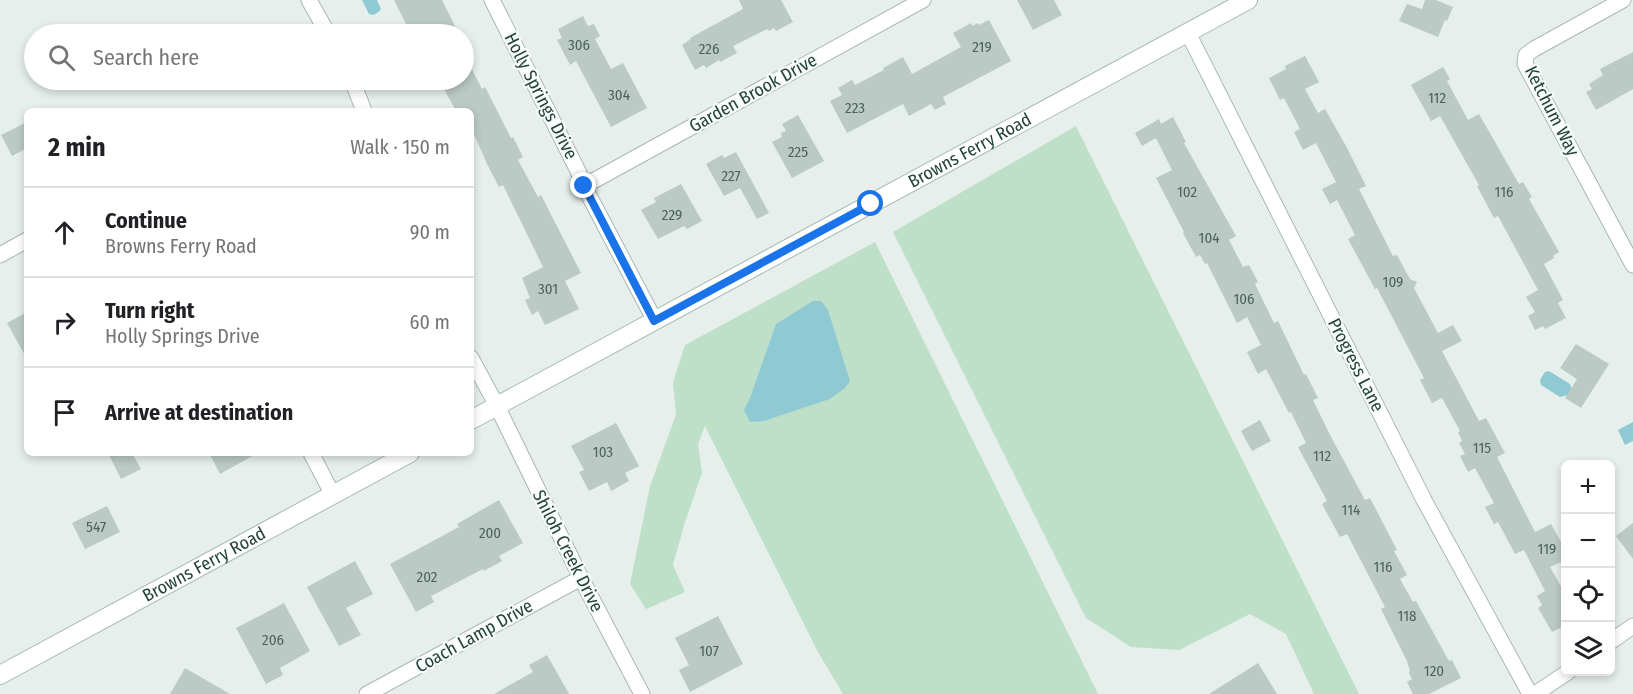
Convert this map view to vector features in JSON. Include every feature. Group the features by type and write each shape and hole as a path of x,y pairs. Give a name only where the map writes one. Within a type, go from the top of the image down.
{"street":[{"path":"309,0 322,24"},
{"name":"Holly Springs Drive","path":"492,0 654,321"},
{"name":"Garden Brook Drive","path":"584,186 923,0"},
{"name":"Browns Ferry Road","path":"474,418 1248,0"},
{"name":"Ketchum Way","path":"1623,0 1534,49 1526,55 1525,64 1633,265"},
{"name":"Progress Lane","path":"1188,33 1424,500 1530,694"},
{"path":"356,90 363,108"},
{"path":"0,255 24,242"},
{"name":"Shiloh Creek Drive","path":"474,364 581,578 642,694"},
{"path":"313,456 333,495"},
{"name":"Browns Ferry Road","path":"0,675 404,456"},
{"name":"Coach Lamp Drive","path":"367,694 581,578"},
{"path":"1615,639 1633,626"},
{"path":"1535,694 1562,676"}],"green space":[{"path":"1076,126 1359,694 1314,694 1286,634 1250,614 1179,650 1131,647 1086,618 893,232"},
{"path":"875,242 1098,694 843,694 818,652 705,426 698,444 702,473 673,565 685,592 646,609 630,584 650,486 676,415 673,382 685,345"}],"water":[{"path":"362,0 377,0 381,9 376,14 369,14"},
{"path":"813,301 821,301 828,310 850,381 845,388 830,399 764,421 750,422 744,410 776,324"},
{"path":"1549,371 1570,384 1572,390 1568,395 1560,397 1541,385 1540,380 1545,372"},
{"path":"1633,422 1633,441 1625,445 1618,430"}],"building":[{"path":"394,0 442,0 454,24 406,24"},
{"path":"739,0 781,0 793,22 776,31 774,28 769,31 767,29 733,46 737,53 706,68 704,65 695,70 682,45 690,38 743,9"},
{"path":"1017,0 1054,0 1062,15 1033,30"},
{"path":"1425,0 1436,0 1453,7 1438,37 1399,21 1407,4 1422,9"},
{"path":"583,16 588,26 594,24 600,36 595,39 611,69 623,63 647,108 611,127 576,61 570,65 557,40 562,38 558,29"},
{"path":"989,20 1011,61 943,97 946,104 935,110 931,104 909,116 903,104 847,133 830,101 842,95 838,88 852,80 855,85 903,57 912,74 961,47 953,33 971,23 972,26 978,23 979,25"},
{"path":"1633,52 1633,89 1596,110 1586,92 1592,89 1589,84 1603,75 1600,69"},
{"path":"1305,56 1319,82 1305,89 1318,113 1325,109 1346,146 1366,186 1359,189 1393,256 1397,255 1410,279 1417,282 1414,288 1438,333 1453,325 1462,341 1442,351 1479,421 1486,418 1505,453 1497,457 1535,532 1551,524 1561,542 1561,562 1550,567 1561,586 1561,628 1552,632 1538,608 1542,605 1537,596 1545,591 1524,550 1515,554 1498,522 1494,524 1485,507 1494,503 1475,468 1468,472 1460,456 1465,454 1459,443 1462,441 1458,432 1460,431 1442,398 1432,403 1420,380 1424,378 1377,288 1375,289 1348,239 1355,235 1337,200 1330,204 1322,189 1336,182 1316,143 1303,150 1294,132 1300,129 1284,98 1280,100 1269,78 1286,69 1285,66"},
{"path":"1443,67 1450,79 1447,81 1468,120 1479,114 1519,184 1523,182 1532,197 1529,199 1559,252 1544,264 1563,300 1558,303 1566,318 1545,329 1543,326 1535,330 1528,316 1535,312 1526,297 1538,290 1498,216 1494,218 1477,186 1479,185 1440,116 1431,121 1411,85"},
{"path":"474,73 482,89 485,87 511,138 513,137 523,157 518,160 538,197 541,195 581,273 565,281 579,309 545,325 538,311 532,315 525,300 530,298 522,278 543,267 503,185 499,187 487,164 474,134 474,108 454,108 445,90 474,90"},
{"path":"798,115 824,161 792,178 772,142 782,137 781,133 786,131 782,124"},
{"path":"1173,117 1186,142 1184,143 1236,236 1229,240 1243,267 1249,265 1258,282 1255,284 1274,323 1278,321 1304,375 1306,374 1318,398 1313,400 1330,435 1365,500 1370,498 1397,550 1394,551 1407,575 1400,579 1413,602 1416,601 1461,678 1429,694 1413,694 1407,682 1412,679 1408,663 1381,609 1385,607 1347,534 1340,537 1322,504 1327,501 1298,447 1306,443 1291,412 1289,413 1266,369 1258,374 1247,352 1261,345 1247,317 1237,323 1207,263 1205,264 1200,255 1196,257 1183,233 1156,178 1172,170 1156,138 1142,146 1135,133 1159,119 1161,124"},
{"path":"24,124 24,150 12,156 1,135"},
{"path":"736,152 769,213 757,219 740,188 724,196 706,164 722,155 724,158"},
{"path":"681,184 702,221 687,229 684,226 658,239 641,210 656,202 654,198"},
{"path":"24,314 24,354 7,323"},
{"path":"1576,344 1609,364 1581,408 1565,398 1577,379 1560,368"},
{"path":"1260,420 1271,441 1252,451 1241,431"},
{"path":"616,423 639,466 625,473 629,481 611,491 607,482 589,491 579,472 584,470 571,446"},
{"path":"110,456 134,456 141,469 121,479"},
{"path":"211,456 253,456 220,474"},
{"path":"499,500 523,543 499,556 502,561 431,596 434,602 416,612 390,564 459,527 457,524"},
{"path":"107,506 120,532 85,549 72,523"},
{"path":"1633,523 1633,559 1616,536"},
{"path":"355,561 373,594 346,608 361,635 339,646 307,587"},
{"path":"284,603 310,651 280,668 283,675 266,684 236,628"},
{"path":"718,616 743,664 690,692 679,670 689,665 675,638"},
{"path":"547,655 569,694 494,694 533,672 529,665"},
{"path":"1258,663 1277,694 1209,694"},
{"path":"185,668 230,694 170,694"}],"route":[{"path":"584,186 654,321 871,204"}]}
